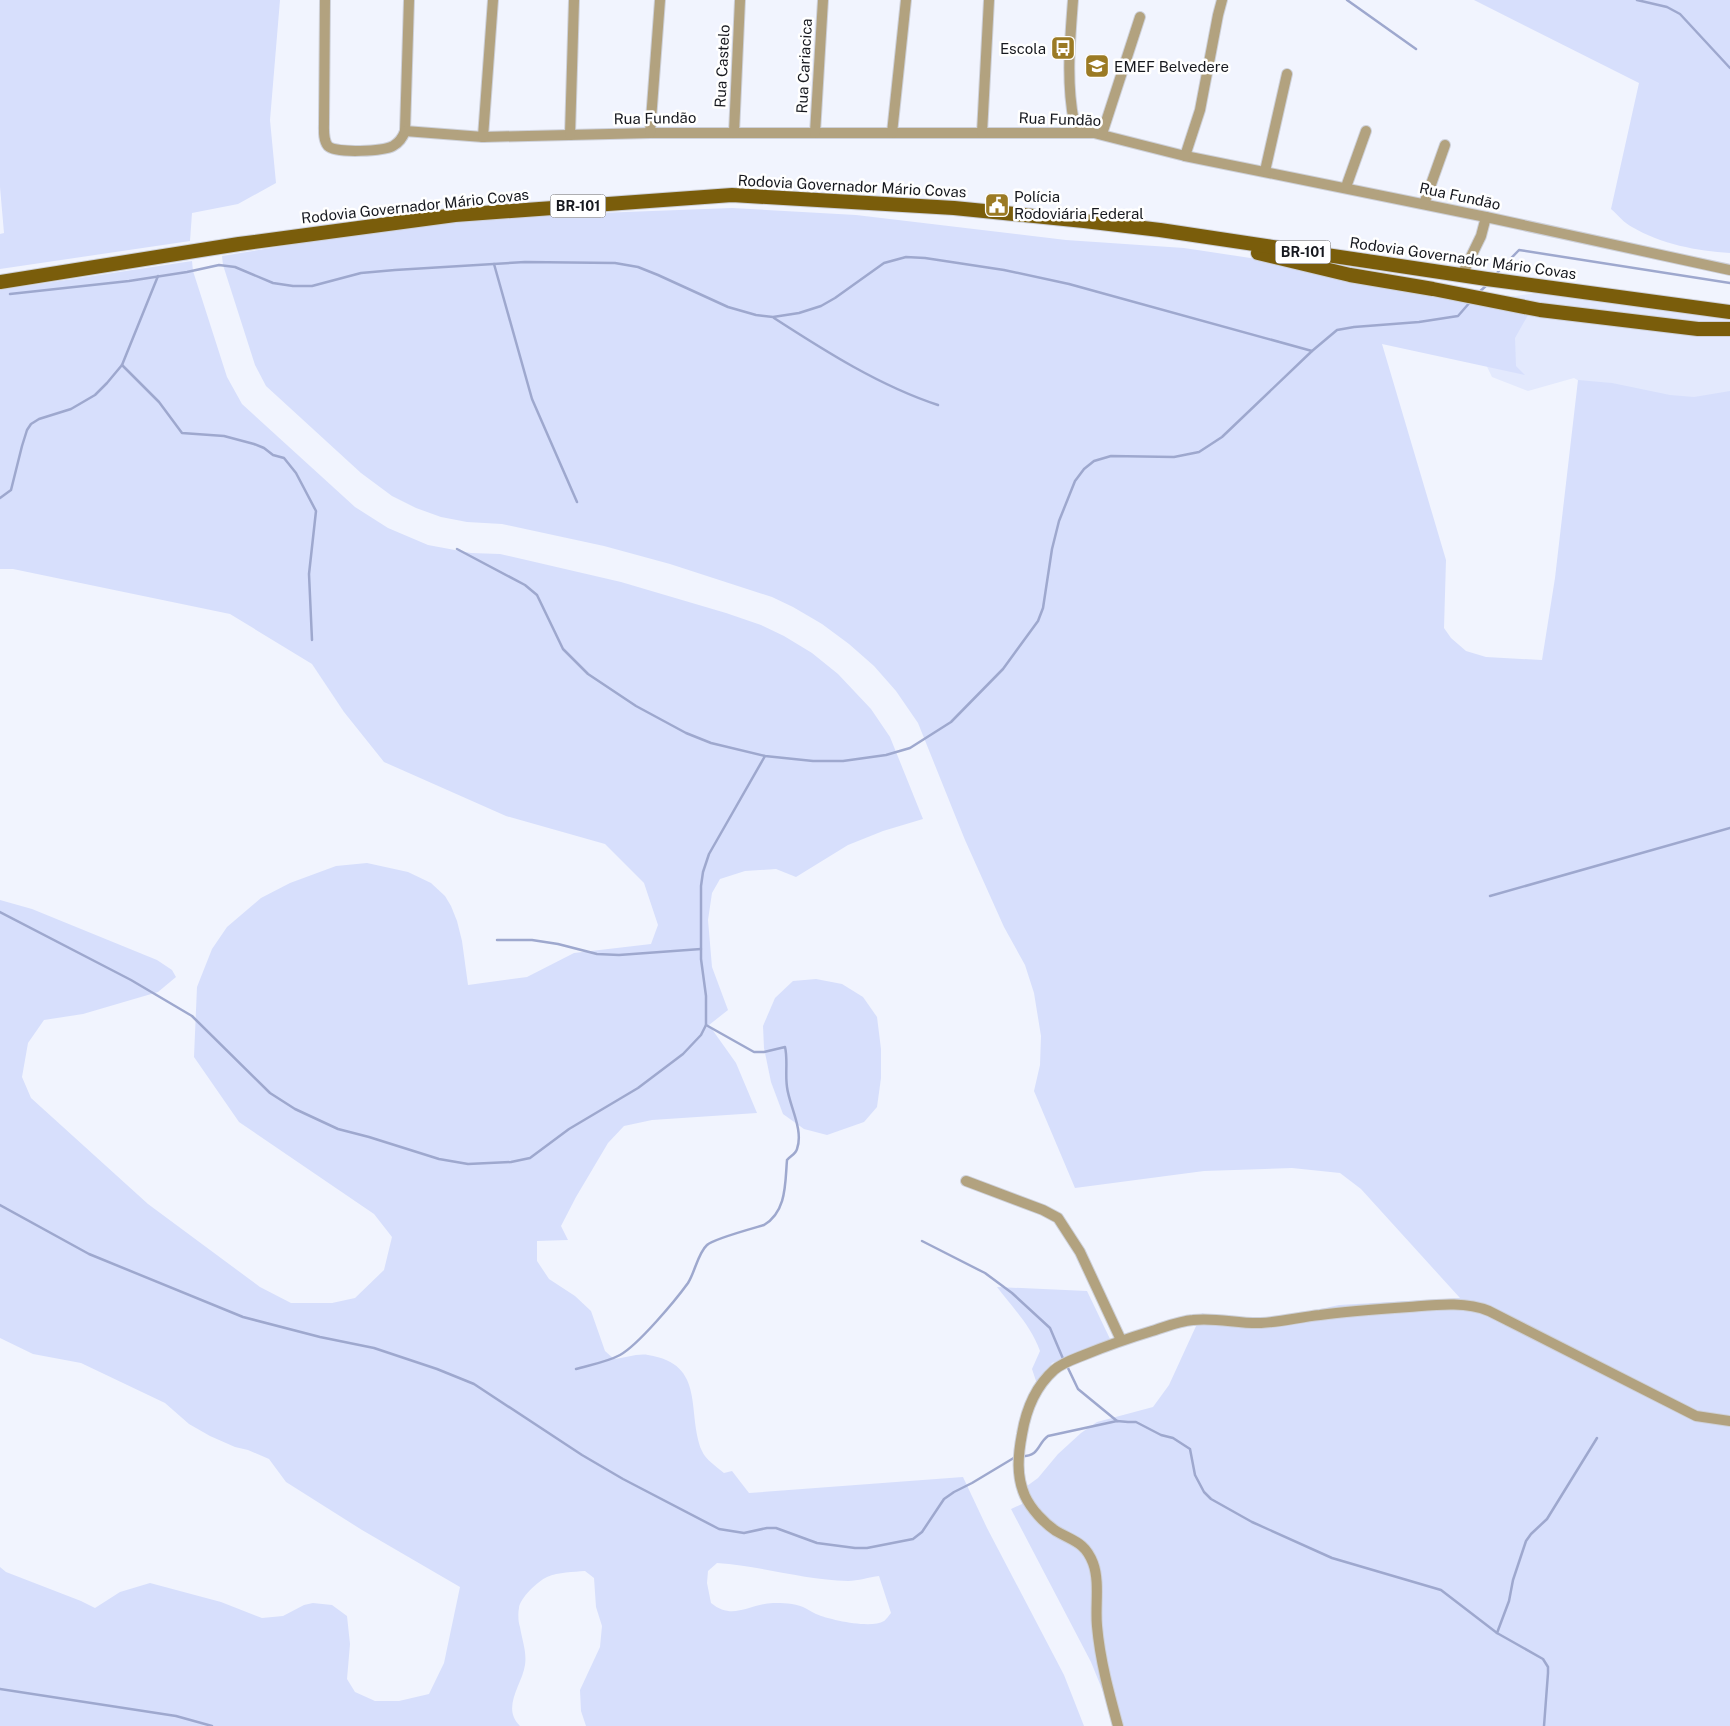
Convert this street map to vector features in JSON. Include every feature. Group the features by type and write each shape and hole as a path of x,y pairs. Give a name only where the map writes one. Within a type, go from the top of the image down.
{"main road":[{"name":"Rodovia Governador Mário Covas","path":"0,282 238,244 455,215 732,196 954,208 1160,230 1462,275 1730,312"},
{"path":"1160,230 1350,275 1540,310 1698,329 1730,329"},
{"path":"1433,289 1481,293 1535,285"}],"street":[{"path":"325,0 324,123 326,141 332,148 348,151 391,147 400,141 404,133 409,0"},
{"path":"483,137 493,0"},
{"path":"570,135 574,0"},
{"path":"650,132 660,0"},
{"name":"Rua Castelo","path":"734,133 740,0"},
{"name":"Rua Cariacica","path":"815,133 823,0"},
{"path":"892,133 906,0"},
{"path":"982,133 989,0"},
{"path":"1073,0 1070,43 1070,103 1074,122 1098,134 1140,17"},
{"path":"1185,156 1200,110 1222,0"},
{"path":"1265,172 1287,74"},
{"path":"1346,188 1366,131"},
{"name":"Rua Fundão","path":"404,133 483,137 650,132 1098,134 1185,156 1486,216 1730,270"},
{"path":"1424,204 1445,145"},
{"path":"1462,275 1481,236 1486,216"},
{"path":"966,1181 1043,1210 1058,1218 1080,1252 1121,1340"},
{"path":"1118,1726 1106,1684 1100,1651 1096,1579 1090,1555 1082,1545 1048,1524 1034,1510 1025,1498 1020,1482 1018,1467 1024,1419 1029,1404 1042,1384 1054,1370 1063,1364 1121,1340 1194,1320 1266,1323 1320,1315 1430,1305 1465,1305 1489,1311 1696,1416 1730,1421"}],"shaded area":[{"path":"0,0 280,0 270,120 276,183 238,204 192,213 190,241 0,269 0,234 4,233 0,187"},
{"path":"1474,0 1730,0 1730,253 1692,248 1655,238 1629,225 1611,209 1639,83"},
{"path":"732,208 856,215 1066,240 1184,248 1536,301 1515,338 1516,366 1525,375 1382,344 1446,560 1444,628 1451,638 1466,651 1486,657 1542,660 1555,578 1578,380 1612,383 1670,395 1694,397 1730,391 1730,1726 1117,1726 1091,1662 1011,1509 1031,1500 1027,1486 1038,1478 1058,1454 1081,1433 1097,1422 1153,1407 1169,1385 1202,1313 1218,1320 1256,1323 1339,1305 1460,1298 1361,1189 1340,1173 1292,1168 1204,1171 1075,1188 1034,1091 1040,1065 1041,1036 1034,993 1025,965 1004,927 965,840 918,723 896,691 874,666 822,624 772,597 670,564 604,546 502,524 467,522 441,517 416,508 392,496 361,473 266,386 255,365 223,265 222,256 424,223 546,215"},
{"path":"192,261 193,271 227,377 242,404 355,507 388,528 428,545 471,553 500,554 621,582 761,625 812,653 838,674 871,709 890,737 923,819 883,831 848,845 796,877 776,869 745,871 720,879 712,893 708,920 712,967 728,1010 709,1025 736,1063 757,1113 652,1120 624,1126 608,1143 561,1226 568,1240 537,1241 537,1261 549,1279 575,1296 591,1311 605,1351 614,1359 648,1355 667,1360 679,1368 687,1379 691,1392 702,1451 724,1473 732,1471 749,1493 963,1477 987,1528 1064,1675 1084,1726 586,1726 581,1711 580,1690 600,1647 602,1626 596,1607 594,1578 585,1571 561,1573 547,1577 530,1590 520,1604 519,1620 525,1651 525,1665 514,1696 512,1712 520,1726 0,1726 0,1567 6,1572 95,1608 120,1592 150,1583 221,1602 262,1618 283,1616 304,1605 313,1603 332,1605 347,1616 350,1644 347,1679 355,1692 375,1701 399,1701 429,1694 444,1663 460,1587 362,1530 286,1482 269,1459 210,1436 189,1424 165,1403 81,1363 33,1354 0,1338 0,900 32,909 157,960 172,970 176,977 158,992 83,1014 44,1020 28,1043 22,1077 31,1098 148,1204 260,1287 291,1303 332,1303 355,1298 384,1270 392,1237 374,1214 239,1122 194,1057 197,987 212,949 227,927 261,898 290,883 336,866 367,863 408,872 431,883 445,896 457,921 462,941 468,985 527,977 574,953 651,944 658,925 644,883 605,844 506,816 384,762 344,712 312,664 230,614 13,569 0,569 0,290","holes":["717,1563 832,1580 852,1581 879,1576 891,1613 884,1621 860,1624 831,1619 805,1608 788,1604 764,1604 741,1610 727,1611 711,1603 707,1583 708,1571"]},
{"path":"1536,293 1730,320 1730,421 1613,401 1574,378 1528,391 1492,377 1477,346 1509,297"},
{"path":"816,979 842,984 863,997 877,1017 881,1049 881,1078 877,1107 864,1122 827,1135 804,1129 783,1114 771,1082 764,1048 763,1026 775,998 793,981"},
{"path":"997,1287 1087,1291 1111,1341 1052,1363 1037,1384 1032,1369 1040,1351 1027,1325"}],"waterway":[{"path":"1347,0 1416,49"},
{"path":"1637,0 1667,7 1680,14 1730,68"},
{"path":"1495,275 1519,250 1730,283"},
{"path":"10,294 129,281 219,265 235,267 273,283 312,286 361,273 395,270 525,262 615,263 638,267 728,307 756,315 773,317 799,313 821,306 884,263 906,257 925,258 1004,270 1069,284 1312,351"},
{"path":"494,264 532,399 577,502"},
{"path":"0,498 11,490 22,446 31,424 39,419 71,409 95,395 122,365 158,276"},
{"path":"1478,293 1487,285"},
{"path":"457,549 525,585 537,595 563,649 588,674 636,706 686,733 711,743 765,756 813,761 843,761 886,755 910,748 951,722 1003,669 1038,621 1043,608 1052,549 1059,521 1075,481 1084,469 1094,461 1111,456 1174,457 1199,452 1222,437 1312,351 1337,330 1458,316 1471,301"},
{"path":"774,318 874,378 938,405"},
{"path":"122,365 159,402 182,433 224,436 254,444 264,448 273,455 284,458 296,473 316,511 309,574 312,640"},
{"path":"0,912 131,980 192,1016 270,1093 295,1109 338,1129 439,1159 468,1164 511,1162 530,1158 569,1129 638,1088 683,1054 701,1035 706,1025 706,996 701,959 701,886 703,872 709,854 765,756"},
{"path":"1490,896 1730,828"},
{"path":"497,940 532,940 558,944 597,954 619,955 701,949"},
{"path":"576,1369 610,1360 628,1350 656,1322 682,1291 707,1245 725,1237 764,1225 772,1219 781,1204 785,1187 787,1160 794,1154 799,1142 799,1134 788,1094 785,1047 764,1052 754,1052 706,1025"},
{"path":"0,1205 89,1254 243,1317 320,1337 374,1348 437,1369 474,1384 582,1455 623,1479 719,1529 744,1533 776,1528 817,1543 855,1548 867,1548 913,1539 922,1532 944,1499 1017,1456"},
{"path":"922,1241 985,1273 1012,1293 1050,1328 1064,1361"},
{"path":"1067,1366 1078,1389 1117,1421"},
{"path":"1022,1456 1035,1452 1048,1436 1117,1421 1136,1422 1161,1435 1173,1438 1190,1449 1195,1475 1204,1492 1211,1499 1252,1522 1332,1558 1441,1590 1497,1633 1543,1659 1548,1667 1544,1726"},
{"path":"1497,1633 1509,1601 1513,1580 1526,1541 1547,1519 1597,1438"},
{"path":"0,1689 176,1716 212,1726"}],"place":[{"name":"Escola","path":"1063,48"},
{"name":"EMEF Belvedere","path":"1097,66"},
{"name":"Polícia Rodoviária Federal","path":"997,205"}]}
